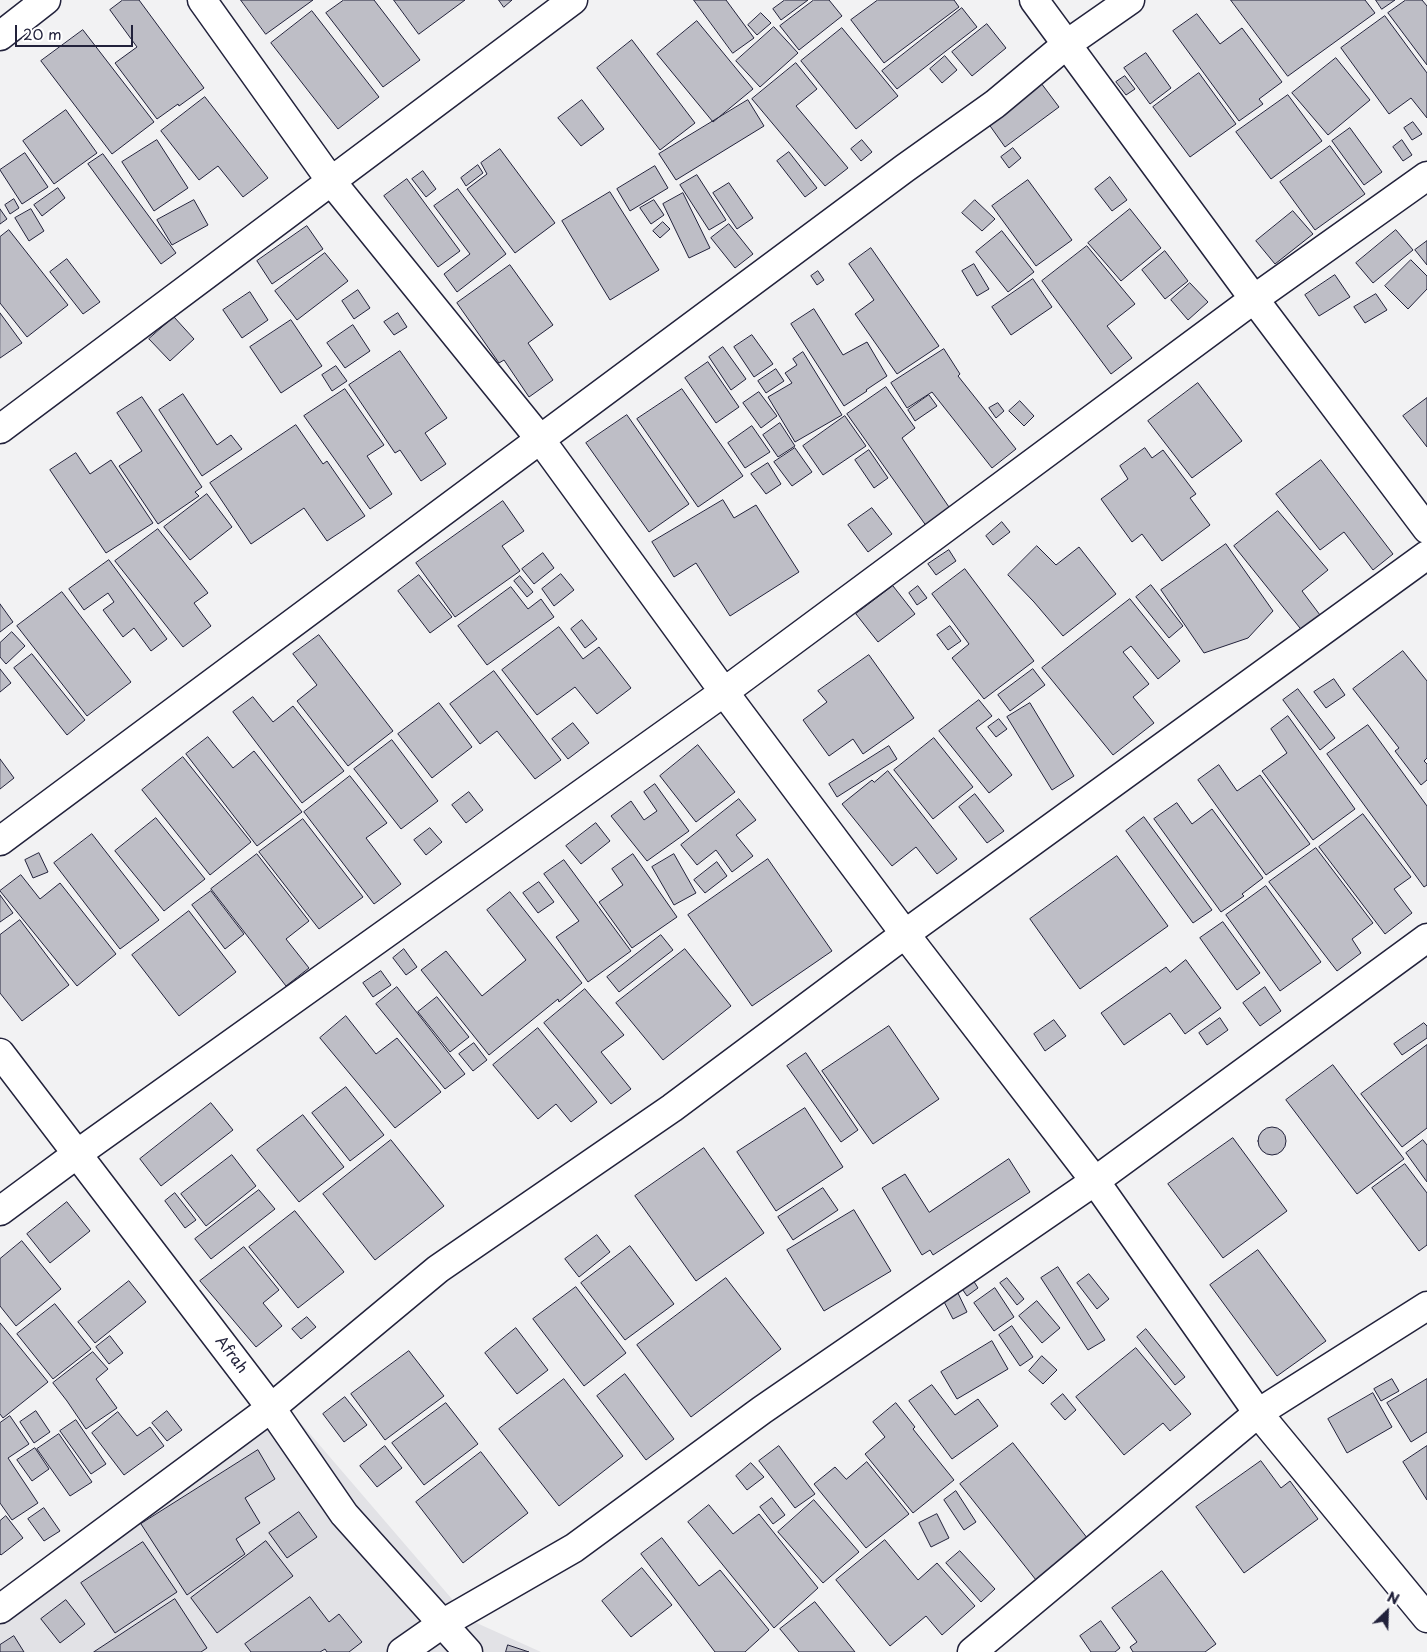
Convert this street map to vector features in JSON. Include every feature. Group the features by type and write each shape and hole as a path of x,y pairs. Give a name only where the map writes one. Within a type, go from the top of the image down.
{"street":[{"path":"0,36 46,0"},
{"path":"202,0 332,181 540,439 724,692 905,934 1095,1181 1258,1413 1427,1618"},
{"path":"0,429 573,0"},
{"path":"1034,0 1254,299 1427,529"},
{"path":"0,842 905,168 995,104 1067,44 1130,0"},
{"path":"0,1211 724,692 1254,299 1427,176"},
{"path":"0,1609 271,1408 438,1269 672,1108 905,934 1427,554"},
{"path":"402,1652 442,1624 574,1548 762,1410 1095,1181 1427,938"},
{"name":"Afrah","path":"0,1053 271,1408 344,1514 468,1652"},
{"path":"972,1652 1258,1413 1427,1306"}],"shaded area":[{"path":"286,1406 470,1620 541,1652 0,1652 0,1622"}],"building":[{"path":"123,0 139,0 204,88 157,119 115,63 137,47 110,10"},
{"path":"241,0 313,0 266,34"},
{"path":"344,0 374,0 420,60 383,87 326,13"},
{"path":"394,0 465,0 419,34"},
{"path":"499,0 512,0 504,7"},
{"path":"694,0 726,0 754,38 733,53"},
{"path":"785,0 808,0 781,20 773,9"},
{"path":"814,0 829,0 842,16 799,50 780,26"},
{"path":"878,0 954,0 959,7 884,63 851,20"},
{"path":"1231,0 1365,0 1375,13 1288,76"},
{"path":"1376,0 1395,0 1382,9"},
{"path":"1406,0 1422,0 1427,6 1427,65 1388,13"},
{"path":"962,8 977,27 897,89 882,71"},
{"path":"312,11 379,97 338,129 271,43"},
{"path":"761,13 771,23 757,35 748,25"},
{"path":"1197,14 1220,44 1242,28 1282,82 1259,99 1263,104 1239,121 1173,31"},
{"path":"1385,16 1427,73 1427,118 1411,98 1389,114 1341,48"},
{"path":"697,21 753,89 713,122 657,54"},
{"path":"987,24 1006,48 972,76 952,52"},
{"path":"774,27 798,53 760,87 736,61"},
{"path":"842,28 898,96 856,129 801,61"},
{"path":"83,30 154,122 112,154 41,61"},
{"path":"632,40 695,123 660,150 597,68"},
{"path":"1146,53 1171,88 1150,104 1124,68"},
{"path":"945,56 957,70 942,83 930,69"},
{"path":"1336,58 1370,100 1328,135 1292,93"},
{"path":"796,63 817,89 796,106 848,168 825,186 752,99"},
{"path":"1199,73 1236,124 1190,157 1153,107"},
{"path":"1125,76 1135,89 1126,95 1116,82"},
{"path":"1041,83 1059,107 1005,147 988,123"},
{"path":"1288,95 1322,141 1271,179 1236,132"},
{"path":"205,97 268,178 243,197 218,166 199,180 161,131"},
{"path":"582,100 604,129 581,146 558,118"},
{"path":"748,100 764,126 676,180 659,154"},
{"path":"66,110 97,153 54,184 23,141"},
{"path":"1413,122 1422,134 1412,140 1404,128"},
{"path":"1350,128 1382,172 1364,185 1332,141"},
{"path":"157,140 188,188 154,211 122,162"},
{"path":"862,140 872,152 861,161 851,149"},
{"path":"1402,140 1412,155 1403,161 1393,147"},
{"path":"1330,146 1365,194 1315,230 1280,182"},
{"path":"1013,148 1021,158 1009,168 1001,157"},
{"path":"500,149 555,223 515,253 467,189 487,174 481,163"},
{"path":"789,152 817,188 805,197 777,161"},
{"path":"25,153 48,187 22,204 0,170"},
{"path":"103,154 176,253 161,264 88,164"},
{"path":"478,165 483,173 466,186 461,178"},
{"path":"655,166 668,188 630,211 617,189"},
{"path":"423,171 436,189 426,197 412,179"},
{"path":"697,175 726,220 709,230 680,185"},
{"path":"1110,177 1127,200 1112,211 1095,189"},
{"path":"407,179 460,251 438,267 384,196"},
{"path":"1028,180 1072,240 1036,266 992,206"},
{"path":"729,183 753,218 737,229 713,193"},
{"path":"58,188 65,198 42,216 34,205"},
{"path":"458,189 506,254 457,292 444,274 470,254 434,206"},
{"path":"610,192 659,270 610,300 562,221"},
{"path":"683,193 710,248 689,258 663,204"},
{"path":"14,199 19,208 10,214 5,205"},
{"path":"194,200 208,225 172,245 157,220"},
{"path":"654,200 664,215 651,224 640,208"},
{"path":"975,200 995,219 982,231 962,213"},
{"path":"0,209 7,219 0,224"},
{"path":"31,209 44,231 29,241 15,218"},
{"path":"1130,209 1161,248 1121,281 1088,243"},
{"path":"1293,211 1313,234 1275,264 1256,241"},
{"path":"663,222 670,229 660,238 653,231"},
{"path":"729,224 753,254 735,268 711,238"},
{"path":"307,226 323,249 272,284 257,261"},
{"path":"9,230 68,305 27,337 0,303 0,237"},
{"path":"1396,230 1413,250 1373,283 1356,263"},
{"path":"1002,231 1034,272 1008,292 976,252"},
{"path":"1427,241 1427,265 1415,250"},
{"path":"1087,246 1135,304 1107,326 1132,358 1111,374 1042,281"},
{"path":"871,248 939,346 897,374 855,314 874,300 849,264"},
{"path":"1165,251 1188,281 1165,299 1142,270"},
{"path":"325,253 348,281 297,320 275,291"},
{"path":"67,259 100,302 83,314 50,272"},
{"path":"1411,260 1427,276 1427,289 1408,309 1385,286"},
{"path":"974,264 989,289 977,296 962,271"},
{"path":"510,265 553,325 528,343 553,380 529,397 504,360 499,363 457,303"},
{"path":"818,271 824,280 817,285 811,276"},
{"path":"1335,275 1350,297 1319,316 1305,295"},
{"path":"1033,279 1052,307 1011,335 992,307"},
{"path":"1190,283 1208,302 1188,320 1171,300"},
{"path":"358,290 370,308 354,319 342,301"},
{"path":"250,292 268,320 242,338 223,310"},
{"path":"1376,294 1387,310 1365,323 1354,307"},
{"path":"814,309 843,355 867,342 887,376 844,406 791,324"},
{"path":"0,313 22,343 0,358"},
{"path":"398,313 407,327 394,335 384,322"},
{"path":"174,317 194,339 170,361 149,339"},
{"path":"291,320 322,366 281,393 250,347"},
{"path":"353,325 370,351 345,368 327,343"},
{"path":"752,335 773,364 754,377 734,347"},
{"path":"723,347 746,379 731,390 709,357"},
{"path":"944,349 960,374 958,376 1016,449 992,468 932,392 907,408 891,383"},
{"path":"400,351 447,418 425,433 446,464 421,481 400,450 395,453 349,385"},
{"path":"803,352 842,415 795,442 768,397 792,383 785,373 797,365 793,359"},
{"path":"708,362 739,407 716,423 685,378"},
{"path":"336,366 347,381 332,391 322,375"},
{"path":"776,369 784,381 766,393 758,381"},
{"path":"1198,383 1242,441 1192,478 1148,421"},
{"path":"886,387 915,428 902,438 951,510 927,527 847,414"},
{"path":"345,389 384,445 367,456 392,494 370,509 304,416"},
{"path":"682,389 743,476 698,507 637,419"},
{"path":"759,392 777,416 761,428 743,403"},
{"path":"183,394 217,445 231,435 242,449 202,476 159,410"},
{"path":"929,395 937,406 915,421 908,410"},
{"path":"142,397 202,487 195,492 199,496 158,524 119,466 142,451 117,413"},
{"path":"1427,398 1427,447 1403,416"},
{"path":"1020,401 1034,416 1024,426 1009,411"},
{"path":"998,403 1004,411 996,418 989,408"},
{"path":"627,415 689,504 649,532 586,443"},
{"path":"845,416 866,446 823,475 803,446"},
{"path":"780,423 795,446 778,457 763,435"},
{"path":"296,425 323,464 327,461 365,516 327,541 304,508 251,544 210,483"},
{"path":"752,426 770,452 745,468 728,443"},
{"path":"795,448 812,472 792,486 774,462"},
{"path":"1145,448 1152,458 1163,450 1196,494 1190,498 1210,525 1162,561 1142,534 1132,542 1101,499 1128,479 1120,466"},
{"path":"869,450 888,478 874,488 855,460"},
{"path":"76,453 90,474 111,460 153,523 106,553 50,470"},
{"path":"1321,460 1393,554 1373,570 1344,532 1320,550 1276,494"},
{"path":"768,463 781,484 766,494 751,474"},
{"path":"207,494 232,527 190,560 164,527"},
{"path":"723,500 734,518 756,505 799,572 730,616 696,563 674,577 652,542"},
{"path":"503,501 524,531 502,546 520,571 455,617 416,563"},
{"path":"872,508 892,534 868,552 848,525"},
{"path":"1278,511 1328,570 1302,591 1323,619 1304,633 1234,546"},
{"path":"1002,522 1010,532 993,545 986,536"},
{"path":"158,529 208,593 194,603 211,626 183,647 115,561"},
{"path":"1226,544 1273,611 1248,638 1204,653 1161,590"},
{"path":"1037,546 1056,565 1079,547 1116,594 1063,636 1008,575"},
{"path":"949,550 956,561 936,575 928,564"},
{"path":"543,553 554,568 534,584 522,569"},
{"path":"109,560 167,639 151,651 134,628 123,637 103,610 114,602 108,593 84,610 69,589"},
{"path":"965,569 1034,661 984,699 952,658 969,644 932,594"},
{"path":"561,574 574,590 554,606 542,589"},
{"path":"419,575 452,617 430,633 398,591"},
{"path":"520,576 533,592 527,597 514,581"},
{"path":"1151,585 1183,626 1169,638 1136,597"},
{"path":"893,586 915,614 878,642 856,614"},
{"path":"918,586 927,598 917,605 909,593"},
{"path":"511,587 528,609 541,599 554,617 487,665 458,626"},
{"path":"62,592 131,682 87,716 17,626"},
{"path":"1130,599 1180,661 1158,679 1131,646 1123,652 1149,684 1133,697 1154,723 1113,755 1042,668"},
{"path":"0,604 13,622 0,632"},
{"path":"582,620 597,639 585,648 571,629"},
{"path":"950,626 961,641 948,650 937,635"},
{"path":"559,627 583,659 599,647 631,688 597,714 575,687 537,715 502,670"},
{"path":"12,632 25,646 6,664 0,657 0,643"},
{"path":"319,635 393,731 348,766 297,701 317,685 293,654"},
{"path":"1403,651 1427,681 1427,758 1424,761 1427,764 1427,780 1421,785 1395,751 1399,748 1353,689"},
{"path":"32,654 85,720 67,735 14,668"},
{"path":"869,655 914,718 863,754 853,739 829,756 803,720 827,702 818,691"},
{"path":"0,669 11,683 0,692"},
{"path":"1033,669 1045,685 1010,711 998,695"},
{"path":"494,671 561,760 535,779 497,731 480,744 450,704"},
{"path":"1334,679 1345,695 1326,708 1314,692"},
{"path":"1298,689 1335,738 1320,750 1283,700"},
{"path":"253,697 273,722 293,706 344,771 302,803 233,712"},
{"path":"979,700 992,716 976,728 1012,775 989,793 939,731"},
{"path":"439,703 472,747 432,778 398,734"},
{"path":"1030,703 1074,776 1052,790 1007,717"},
{"path":"1288,716 1355,809 1313,840 1262,771 1287,753 1271,729"},
{"path":"999,719 1007,729 996,737 988,727"},
{"path":"573,723 589,743 568,759 552,739"},
{"path":"1368,725 1427,806 1427,885 1424,887 1327,754"},
{"path":"208,737 233,768 254,751 302,812 257,846 186,754"},
{"path":"934,738 973,787 933,819 894,770"},
{"path":"392,740 438,801 401,829 354,769"},
{"path":"698,745 735,792 696,822 660,776"},
{"path":"889,746 897,759 837,797 829,784"},
{"path":"183,757 251,842 210,875 142,790"},
{"path":"0,759 14,778 0,789"},
{"path":"1219,765 1237,791 1260,775 1310,844 1266,875 1198,780"},
{"path":"888,771 957,859 937,874 916,847 892,866 842,804 872,780 874,782"},
{"path":"350,776 387,823 366,838 401,884 374,904 304,812"},
{"path":"655,784 689,831 647,861 611,816 631,801 644,820 657,811 644,792"},
{"path":"469,792 483,810 466,823 452,805"},
{"path":"975,794 1004,831 987,843 959,807"},
{"path":"739,799 756,820 736,835 753,856 732,872 716,850 697,865 681,845"},
{"path":"1177,803 1192,824 1212,809 1263,878 1242,894 1244,896 1221,912 1154,819"},
{"path":"1363,814 1411,877 1394,889 1412,913 1385,934 1319,847"},
{"path":"1144,817 1212,910 1193,923 1126,831"},
{"path":"156,818 205,879 164,911 115,851"},
{"path":"303,819 363,897 319,929 259,852"},
{"path":"596,823 610,841 581,864 566,846"},
{"path":"430,828 442,842 426,855 414,840"},
{"path":"92,834 159,920 120,949 54,863"},
{"path":"1316,848 1373,923 1352,939 1361,953 1337,971 1269,882"},
{"path":"39,853 48,872 33,878 25,860"},
{"path":"257,854 309,921 286,939 309,968 286,986 211,889"},
{"path":"633,854 677,917 632,948 599,902 623,885 612,869"},
{"path":"674,854 696,893 674,905 652,867"},
{"path":"1117,856 1168,926 1080,989 1030,919"},
{"path":"768,859 832,951 752,1006 688,915"},
{"path":"564,860 631,951 588,982 556,937 579,921 544,874"},
{"path":"717,862 727,876 705,893 694,880"},
{"path":"21,875 40,899 60,883 116,954 77,986 0,891"},
{"path":"539,882 554,902 538,913 523,893"},
{"path":"1266,886 1321,962 1280,991 1226,915"},
{"path":"211,891 244,934 225,949 192,905"},
{"path":"510,892 582,983 559,1002 558,999 489,1055 421,970 446,951 482,996 526,960 487,910"},
{"path":"0,895 13,913 0,922"},
{"path":"189,911 236,972 179,1016 132,955"},
{"path":"20,920 69,985 22,1021 0,993 0,935"},
{"path":"1223,922 1260,973 1237,990 1200,938"},
{"path":"661,935 673,950 619,992 607,977"},
{"path":"404,949 417,967 406,975 393,958"},
{"path":"685,949 731,1006 663,1060 616,1003"},
{"path":"1186,960 1221,1008 1185,1034 1170,1013 1124,1045 1101,1013 1166,967 1170,972"},
{"path":"381,971 391,985 373,997 363,983"},
{"path":"397,987 465,1074 445,1089 376,1004"},
{"path":"1265,987 1281,1011 1260,1026 1243,1003"},
{"path":"585,989 624,1035 601,1052 631,1089 611,1104 544,1023"},
{"path":"437,997 469,1037 450,1052 418,1012"},
{"path":"346,1016 376,1054 397,1038 441,1092 395,1128 320,1038"},
{"path":"1220,1018 1228,1030 1207,1045 1199,1033"},
{"path":"1054,1020 1066,1036 1045,1051 1034,1034"},
{"path":"1424,1023 1427,1026 1427,1038 1402,1055 1394,1044"},
{"path":"889,1026 939,1099 873,1144 822,1071"},
{"path":"538,1028 597,1102 571,1122 556,1104 538,1119 493,1065"},
{"path":"474,1043 487,1060 473,1071 459,1054"},
{"path":"1427,1045 1427,1128 1402,1147 1361,1094"},
{"path":"806,1053 858,1130 841,1142 787,1066"},
{"path":"1333,1065 1404,1159 1357,1194 1286,1100"},
{"path":"346,1087 384,1135 350,1161 312,1113"},
{"path":"211,1103 233,1130 161,1186 140,1159"},
{"path":"805,1108 843,1167 776,1211 737,1152"},
{"path":"303,1115 344,1167 299,1202 257,1150"},
{"path":"1272,1127 1282,1131 1286,1141 1282,1151 1272,1155 1262,1151 1258,1141 1262,1131"},
{"path":"1233,1138 1287,1211 1223,1258 1168,1184"},
{"path":"391,1140 444,1206 375,1260 323,1194"},
{"path":"1423,1140 1427,1145 1427,1182 1406,1153"},
{"path":"704,1148 764,1233 696,1281 635,1196"},
{"path":"232,1155 256,1186 206,1226 181,1194"},
{"path":"1009,1159 1030,1192 933,1255 930,1250 922,1255 882,1188 905,1174 929,1212"},
{"path":"1405,1164 1427,1193 1427,1245 1419,1251 1372,1188"},
{"path":"823,1188 838,1210 793,1240 778,1217"},
{"path":"259,1190 275,1209 211,1259 195,1239"},
{"path":"175,1193 196,1220 185,1228 165,1201"},
{"path":"67,1202 90,1231 50,1263 27,1234"},
{"path":"854,1210 891,1271 824,1311 787,1250"},
{"path":"295,1211 344,1272 298,1308 249,1247"},
{"path":"597,1235 610,1252 579,1277 565,1259"},
{"path":"22,1241 61,1289 16,1326 0,1306 0,1259"},
{"path":"630,1246 674,1304 625,1340 581,1283"},
{"path":"244,1247 279,1290 263,1303 282,1326 256,1347 200,1281"},
{"path":"1258,1250 1326,1341 1277,1376 1210,1285"},
{"path":"1058,1267 1105,1340 1088,1350 1041,1278"},
{"path":"968,1272 978,1288 967,1296 956,1280"},
{"path":"1089,1274 1109,1299 1097,1309 1077,1283"},
{"path":"726,1278 781,1349 691,1417 637,1345"},
{"path":"1007,1278 1024,1299 1017,1305 1000,1283"},
{"path":"129,1281 146,1302 95,1343 78,1322"},
{"path":"576,1287 626,1353 584,1386 533,1319"},
{"path":"995,1288 1014,1317 994,1331 974,1303"},
{"path":"956,1289 967,1312 953,1319 941,1296"},
{"path":"1037,1301 1060,1328 1042,1343 1019,1316"},
{"path":"55,1304 91,1349 53,1379 17,1334"},
{"path":"307,1317 316,1327 301,1339 292,1329"},
{"path":"0,1323 48,1382 3,1418 0,1414"},
{"path":"1012,1326 1033,1357 1020,1366 999,1335"},
{"path":"516,1328 548,1370 517,1394 485,1353"},
{"path":"1146,1329 1185,1377 1175,1385 1137,1337"},
{"path":"110,1336 123,1353 109,1364 96,1347"},
{"path":"992,1341 1008,1369 957,1399 941,1372"},
{"path":"1136,1348 1191,1414 1170,1431 1163,1423 1124,1455 1076,1397"},
{"path":"409,1351 444,1396 385,1440 351,1394"},
{"path":"93,1352 108,1369 96,1379 117,1408 86,1429 53,1383"},
{"path":"1042,1356 1057,1370 1043,1384 1029,1371"},
{"path":"625,1374 674,1439 646,1460 597,1396"},
{"path":"564,1379 623,1456 559,1506 499,1429"},
{"path":"1392,1379 1399,1391 1381,1401 1374,1389"},
{"path":"1427,1379 1427,1432 1411,1442 1387,1403"},
{"path":"932,1385 955,1415 978,1399 998,1426 952,1459 909,1401"},
{"path":"1373,1393 1392,1427 1347,1453 1328,1419"},
{"path":"1063,1394 1076,1410 1065,1420 1051,1404"},
{"path":"345,1397 367,1425 344,1442 323,1414"},
{"path":"446,1403 478,1444 424,1485 392,1443"},
{"path":"896,1403 915,1427 913,1429 954,1480 913,1513 865,1454 885,1437 873,1422"},
{"path":"36,1411 50,1432 34,1443 20,1422"},
{"path":"167,1411 182,1430 167,1441 152,1423"},
{"path":"118,1412 137,1436 150,1427 164,1446 124,1475 92,1433"},
{"path":"10,1416 29,1444 8,1458 38,1503 12,1520 0,1503 0,1423"},
{"path":"76,1420 106,1464 91,1474 60,1431"},
{"path":"59,1434 92,1482 70,1496 37,1449"},
{"path":"1013,1443 1088,1539 1036,1580 960,1484"},
{"path":"385,1446 402,1468 377,1487 360,1466"},
{"path":"779,1446 815,1494 795,1508 759,1461"},
{"path":"1427,1446 1427,1500 1403,1462"},
{"path":"35,1448 49,1469 32,1481 17,1460"},
{"path":"258,1450 275,1479 245,1498 260,1523 236,1539 245,1554 187,1595 141,1524"},
{"path":"481,1452 528,1513 463,1563 416,1502"},
{"path":"1261,1461 1281,1488 1290,1481 1318,1519 1244,1573 1196,1507"},
{"path":"867,1462 909,1514 866,1548 814,1484 835,1467 846,1479"},
{"path":"751,1463 764,1477 747,1490 736,1476"},
{"path":"956,1491 976,1522 964,1530 944,1500"},
{"path":"772,1498 785,1515 773,1524 760,1507"},
{"path":"814,1500 859,1552 823,1583 778,1532"},
{"path":"709,1505 733,1534 759,1514 818,1588 774,1628 688,1522"},
{"path":"44,1508 60,1531 44,1541 28,1519"},
{"path":"299,1512 317,1537 287,1558 269,1533"},
{"path":"937,1514 949,1538 931,1547 919,1523"},
{"path":"6,1516 23,1538 1,1555 0,1521"},
{"path":"662,1538 699,1586 720,1570 769,1630 745,1652 715,1652 641,1554"},
{"path":"885,1540 918,1580 937,1563 975,1606 942,1635 926,1616 890,1646 836,1580"},
{"path":"266,1541 293,1576 217,1633 191,1598"},
{"path":"143,1542 177,1592 115,1633 81,1583"},
{"path":"960,1551 995,1589 981,1602 946,1563"},
{"path":"642,1568 672,1605 631,1637 602,1601"},
{"path":"1162,1571 1216,1644 1205,1652 1133,1652 1130,1647 1137,1642 1112,1608"},
{"path":"310,1597 329,1622 339,1614 362,1642 349,1652 327,1652 325,1649 320,1652 251,1652 245,1644"},
{"path":"175,1599 207,1648 201,1652 94,1652"},
{"path":"66,1600 85,1624 60,1643 41,1619"},
{"path":"815,1602 855,1652 799,1652 780,1629"},
{"path":"1101,1621 1120,1648 1115,1652 1091,1652 1080,1636"},
{"path":"14,1636 24,1652 0,1652 0,1645"},
{"path":"508,1645 529,1652 506,1652"}]}
